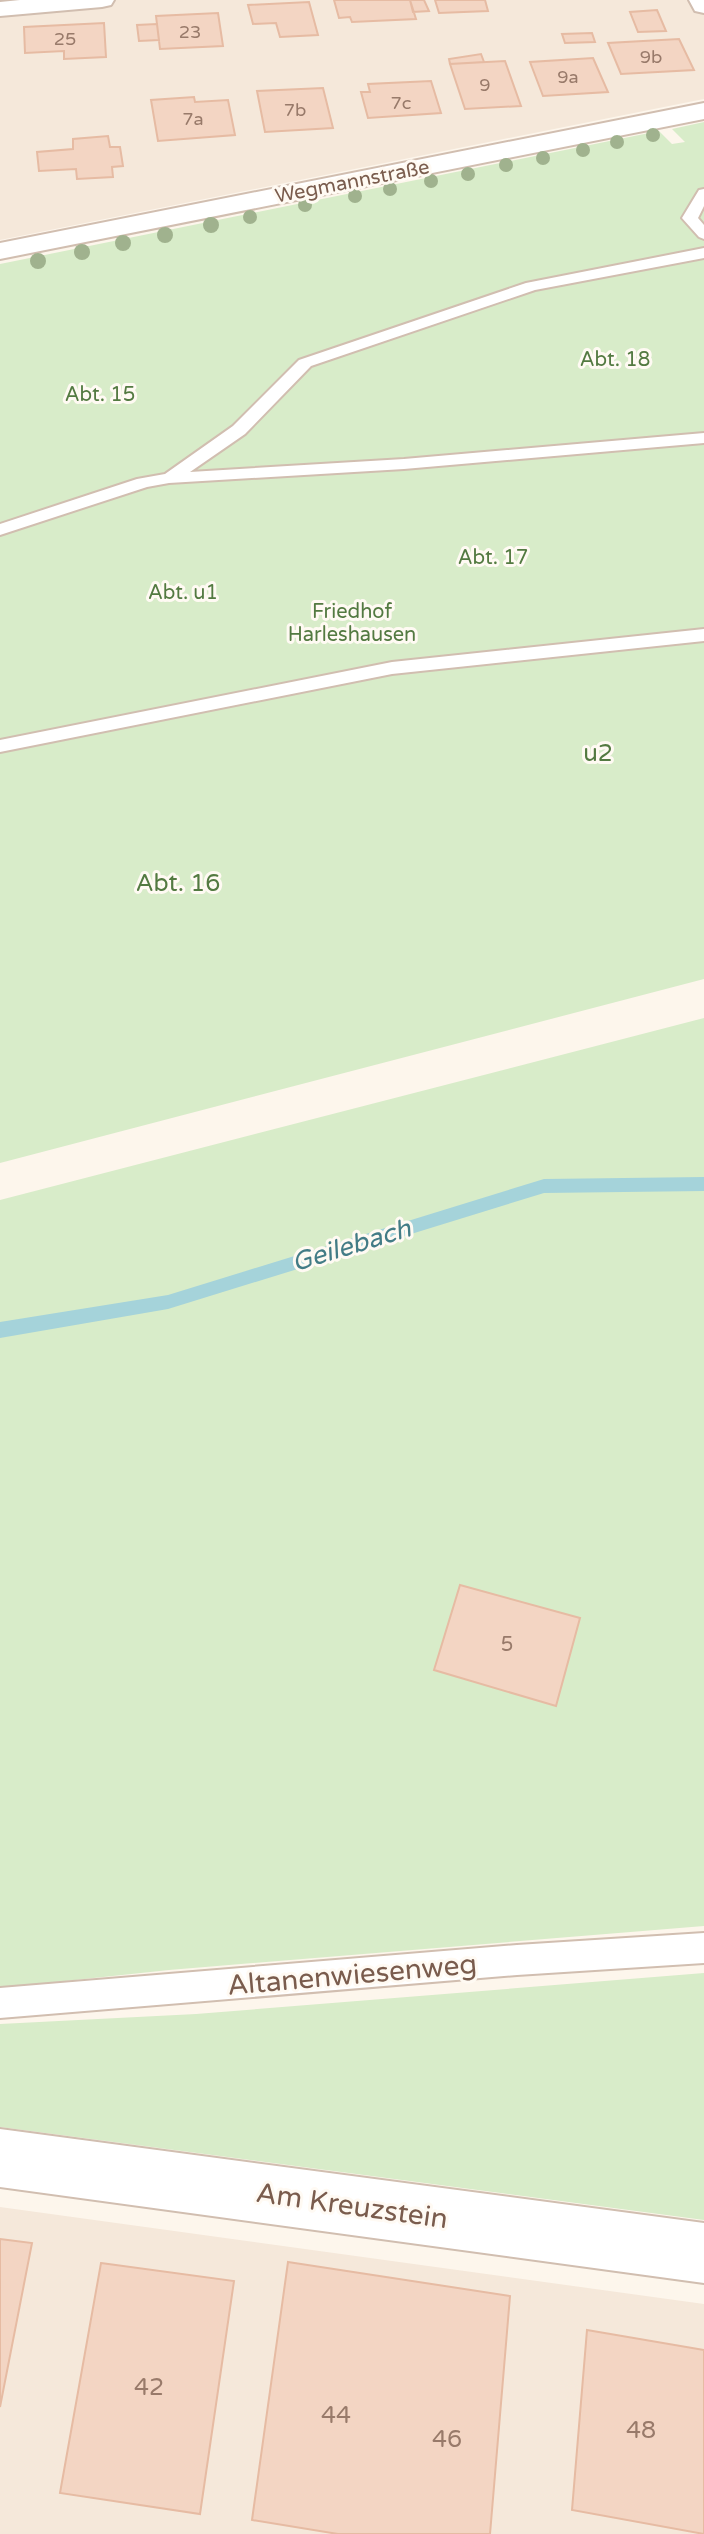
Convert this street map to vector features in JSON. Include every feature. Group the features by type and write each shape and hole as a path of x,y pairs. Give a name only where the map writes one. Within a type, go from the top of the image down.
{"street":[{"path":"0,9 102,0"},
{"path":"701,0 704,6"},
{"name":"Wegmannstraße","path":"0,251 704,111"},
{"name":"Am Kreuzstein","path":"0,2158 704,2253"}],"lane":[{"path":"704,193 690,218 704,234"},
{"path":"169,478 239,430 305,363 532,286 704,253"},
{"path":"0,530 143,483 169,478 404,464 704,438"},
{"path":"0,746 392,668 704,635"},
{"name":"Altanenwiesenweg","path":"0,2003 502,1961 704,1948"}],"shaded area":[{"path":"0,0 704,0 704,99 0,240"},
{"path":"0,2207 704,2304 704,2534 0,2534"}],"green space":[{"name":"Friedhof Harleshausen","path":"704,122 704,979 0,1163 0,264 659,131 672,144 685,142 672,129"},
{"path":"704,1018 704,1926 169,1970 0,1988 0,1200"},
{"path":"704,1973 704,2220 0,2127 0,2024 196,2014"}],"building":[{"path":"334,0 410,0 416,19 352,22 350,17 339,18"},
{"path":"410,0 424,0 429,11 413,12"},
{"path":"435,0 485,0 488,11 439,13"},
{"path":"309,2 318,35 280,37 276,23 253,24 248,5"},
{"path":"657,10 666,31 638,32 630,12"},
{"path":"218,13 223,46 160,49 156,16"},
{"path":"104,23 106,57 64,59 64,51 25,53 24,27"},
{"path":"157,24 159,40 139,41 137,25"},
{"path":"592,33 595,42 565,43 562,34"},
{"path":"679,39 694,70 621,74 608,43"},
{"path":"481,54 484,62 450,64 449,59"},
{"path":"593,58 608,92 543,96 530,62"},
{"path":"505,61 521,106 465,109 450,64"},
{"path":"431,81 441,113 368,118 361,92 370,92 368,84"},
{"path":"323,88 333,128 265,132 257,91"},
{"path":"194,97 195,102 228,100 235,135 158,141 151,100"},
{"path":"108,136 110,147 120,147 123,166 112,167 113,177 77,179 76,169 39,171 37,152 73,149 73,139"},
{"path":"460,1585 580,1618 556,1706 434,1670"},
{"path":"0,2239 32,2243 0,2407"},
{"path":"288,2262 510,2296 490,2534 338,2534 252,2520"},
{"path":"101,2263 234,2281 200,2514 60,2493"},
{"path":"587,2330 704,2350 704,2534 572,2510"}],"waterway":[{"name":"Geilebach","path":"0,1330 168,1302 544,1186 704,1184"}],"park label":[{"name":"Abt. 18","path":"615,359"},
{"name":"Abt. 15","path":"100,394"},
{"name":"Abt. 17","path":"493,557"},
{"name":"Abt. u1","path":"183,592"},
{"name":"u2","path":"598,753"},
{"name":"Abt. 16","path":"178,883"}]}
